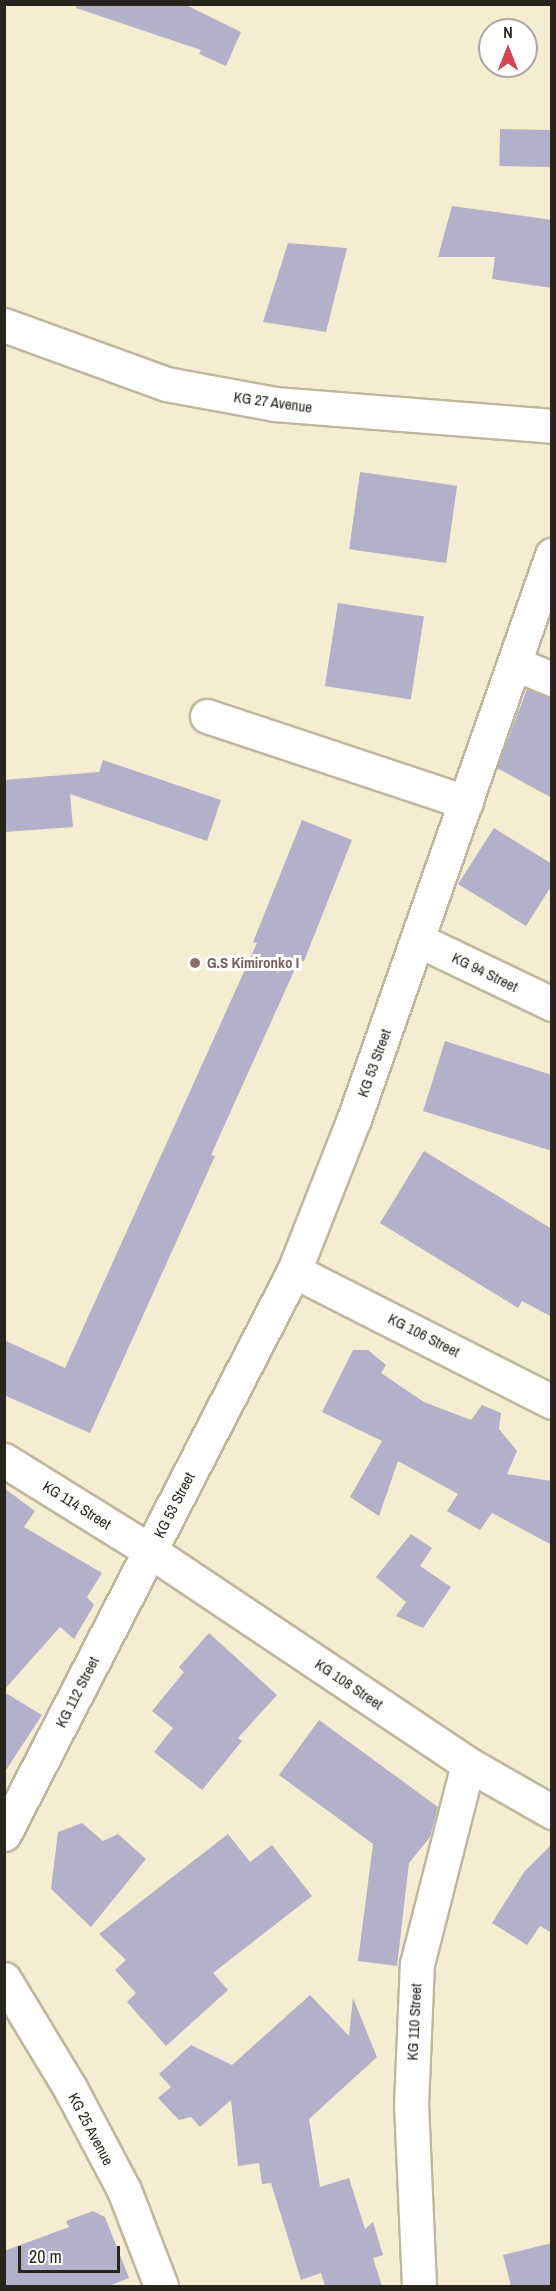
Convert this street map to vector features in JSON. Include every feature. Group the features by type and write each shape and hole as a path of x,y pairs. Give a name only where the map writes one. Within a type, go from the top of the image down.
{"street":[{"name":"KG 27 Avenue","path":"4,326 166,384 264,402 552,426"},
{"name":"KG 53 Street","path":"150,1551 294,1271 418,940 552,555"},
{"path":"515,664 552,679"},
{"path":"207,716 466,802"},
{"name":"KG 94 Street","path":"418,940 552,1004"},
{"name":"KG 106 Street","path":"294,1271 552,1402"},
{"name":"KG 114 Street","path":"4,1460 150,1551"},
{"name":"KG 108 Street","path":"150,1551 468,1764 552,1812"},
{"name":"KG 112 Street","path":"4,1834 150,1551"},
{"name":"KG 110 Street","path":"419,2286 411,2105 417,1964 468,1764"},
{"name":"KG 25 Avenue","path":"4,1979 70,2088 124,2190 161,2286"}],"building":[{"path":"77,4 184,4 241,32 226,66 199,54 201,50 76,8"},
{"path":"500,129 552,130 551,167 499,166"},
{"path":"452,206 552,220 552,288 492,279 495,257 438,257"},
{"path":"288,243 347,248 326,332 263,322"},
{"path":"360,472 457,486 446,563 349,549"},
{"path":"338,603 424,617 411,700 325,686"},
{"path":"527,689 552,697 552,798 497,768"},
{"path":"103,760 221,800 207,841 70,794 73,827 4,832 4,780 99,772"},
{"path":"302,820 352,840 304,961 299,960 211,1155 215,1156 90,1433 4,1395 4,1340 65,1368 257,943 253,942"},
{"path":"494,828 552,864 552,885 526,926 458,884"},
{"path":"445,1041 552,1075 552,1151 423,1111"},
{"path":"424,1151 552,1229 552,1317 522,1301 518,1308 380,1223"},
{"path":"353,1350 368,1350 386,1365 381,1373 424,1402 471,1420 482,1405 501,1413 499,1429 517,1451 507,1474 552,1481 552,1545 492,1513 480,1530 447,1511 458,1494 398,1461 379,1516 350,1497 382,1441 322,1412"},
{"path":"4,1488 35,1511 24,1527 102,1573 87,1597 94,1605 74,1639 60,1627 4,1690"},
{"path":"411,1534 432,1548 420,1566 451,1587 423,1628 396,1616 406,1602 376,1577"},
{"path":"209,1633 277,1695 238,1738 242,1741 202,1790 154,1752 173,1728 152,1711 184,1672 179,1667"},
{"path":"4,1692 42,1715 4,1773"},
{"path":"319,1720 438,1807 430,1837 409,1863 397,1966 358,1961 373,1844 279,1775"},
{"path":"82,1823 103,1841 118,1834 146,1859 91,1927 51,1889 58,1832"},
{"path":"228,1834 250,1862 272,1845 312,1896 213,1973 228,1990 166,2046 127,2002 136,1993 115,1970 126,1960 99,1934"},
{"path":"552,1844 552,1933 540,1926 527,1945 492,1923 524,1872"},
{"path":"310,1995 349,2036 353,1998 377,2057 309,2119 320,2187 349,2178 365,2229 373,2222 383,2255 373,2258 382,2286 325,2286 321,2273 301,2280 271,2183 262,2184 259,2163 238,2166 231,2100 200,2127 191,2117 179,2120 158,2098 171,2087 159,2074 191,2045 232,2065"},
{"path":"93,2211 105,2217 129,2278 109,2286 4,2286 4,2251 69,2227 66,2221"},
{"path":"552,2243 552,2286 511,2286 503,2255"}],"place":[{"name":"G.S Kimironko I","path":"195,963"}]}
